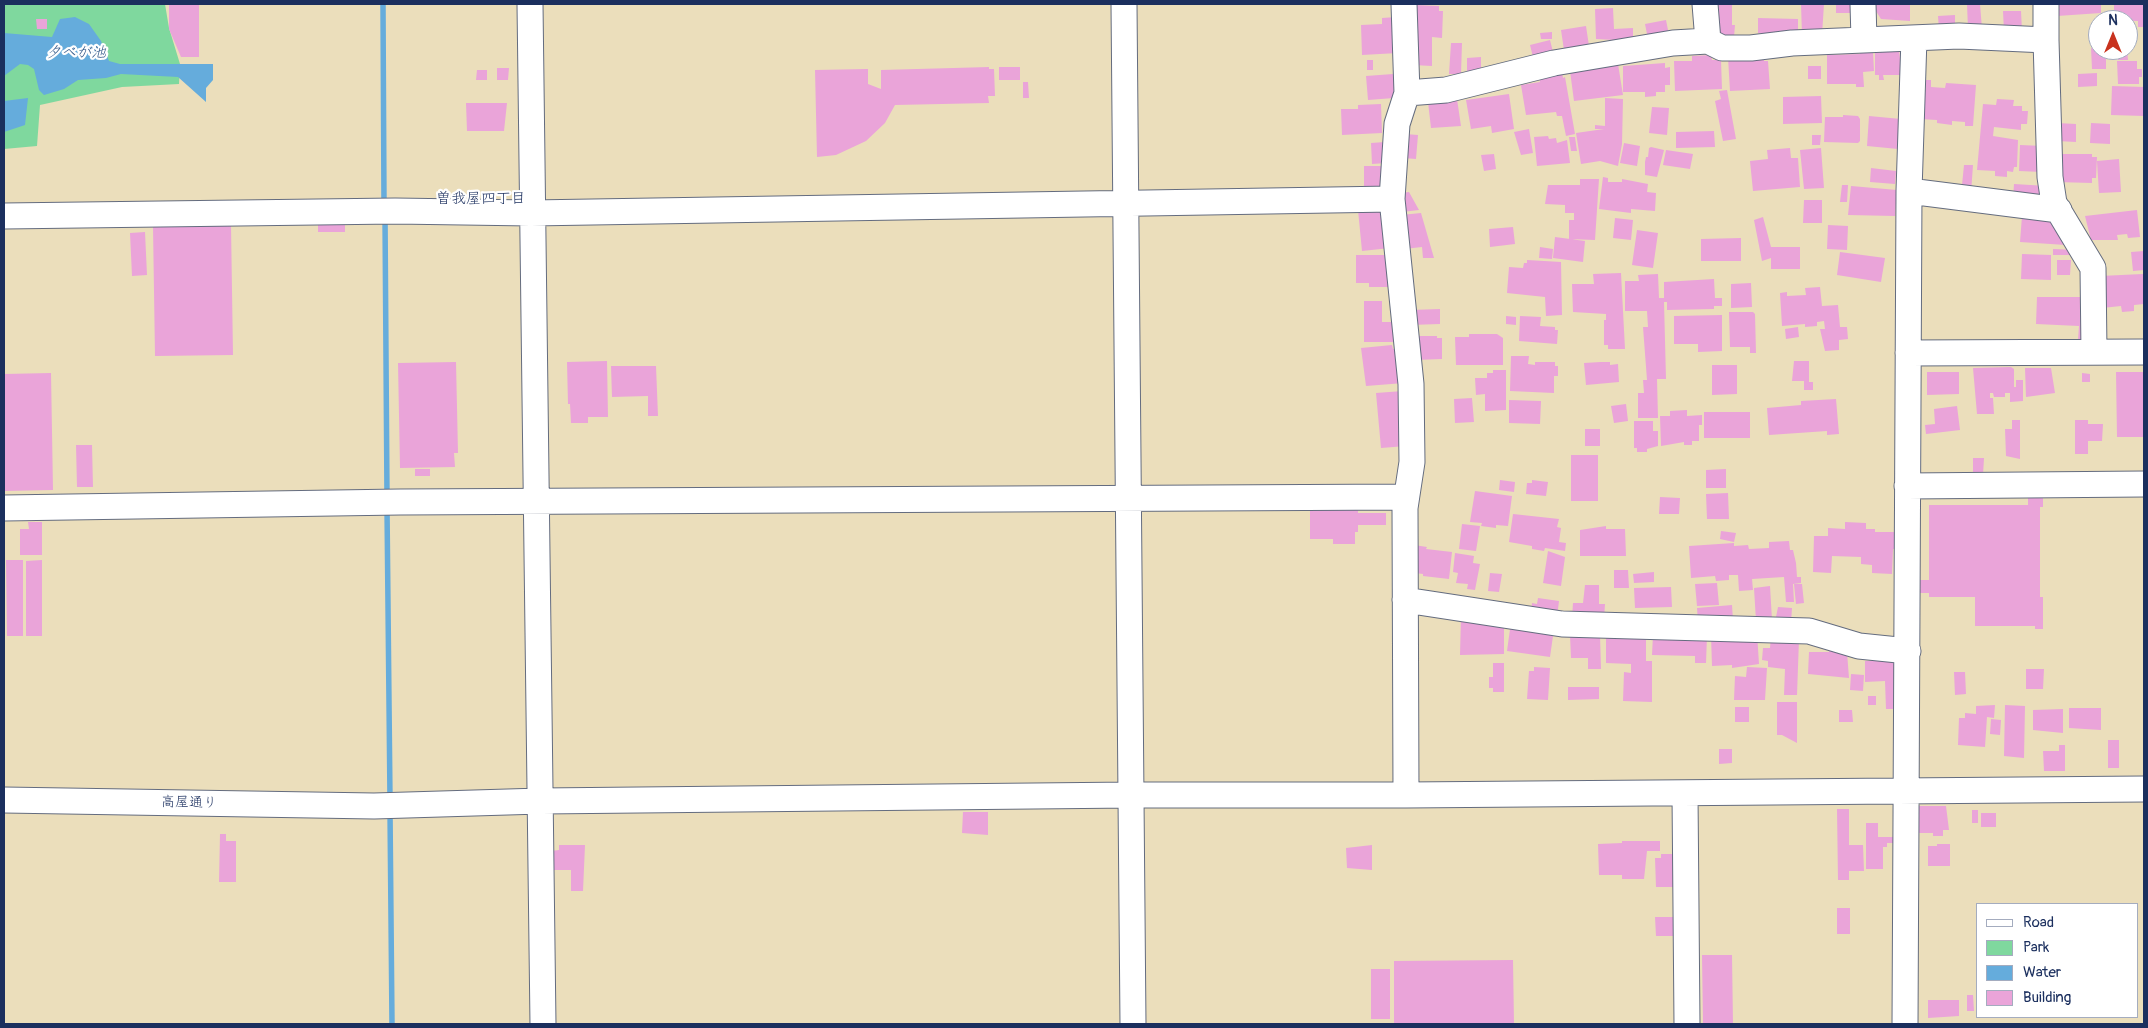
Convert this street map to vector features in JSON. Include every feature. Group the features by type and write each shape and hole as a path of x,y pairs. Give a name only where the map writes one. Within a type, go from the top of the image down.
{"street":[{"path":"530,4 531,212 537,503 543,1024"},
{"path":"1124,4 1133,1024"},
{"path":"1404,4 1407,93 1397,124 1392,199 1411,384 1412,462 1406,497 1406,795"},
{"path":"1705,4 1708,41"},
{"path":"1863,4 1864,40"},
{"path":"2046,4 2050,177 2054,203 2093,268 2094,352"},
{"path":"1407,93 1446,90 1554,63 1673,42 1708,41 1722,48 1751,48 1792,42 1959,36 2046,40"},
{"path":"1905,1024 1909,191 1914,38"},
{"path":"1909,191 2059,210"},
{"path":"4,216 395,211 531,212 1392,199"},
{"path":"1908,353 2144,352"},
{"path":"1907,486 2144,484"},
{"path":"4,508 373,502 537,503 1128,497 1406,497"},
{"path":"1405,600 1562,624 1809,631 1859,646 1908,651"},
{"name":"高屋通り","path":"4,800 374,806 541,801 1132,795 1685,794 2144,789"},
{"path":"1685,794 1687,1024"}],"green space":[{"path":"4,4 165,4 169,28 180,64 179,84 122,87 40,105 37,146 4,149"}],"water":[{"name":"夕べが池","path":"75,17 89,24 101,41 109,61 120,64 213,64 213,80 206,88 206,102 178,77 121,74 106,78 78,80 64,89 44,95 39,90 34,69 28,65 20,64 4,76 4,33 52,37 60,19"},
{"name":"夕べが池","path":"28,98 25,125 4,132 4,101"}],"building":[{"path":"169,4 199,4 199,57 181,57 169,29"},
{"path":"1801,4 1824,4 1822,35 1802,35"},
{"path":"1836,4 1858,4 1858,13 1836,13"},
{"path":"1874,4 1910,4 1910,21 1881,19 1874,8"},
{"path":"1967,4 1980,4 1982,29 1968,29"},
{"path":"2056,4 2101,4 2101,10 2088,10 2088,14 2057,16"},
{"path":"2114,4 2144,4 2144,27 2138,27 2138,10 2114,10"},
{"path":"1415,5 1439,6 1439,11 1443,11 1442,38 1432,37 1432,66 1413,65"},
{"path":"1715,5 1732,5 1732,25 1735,25 1734,37 1717,37"},
{"path":"1613,8 1614,29 1633,28 1633,41 1596,39 1595,9"},
{"path":"2003,11 2021,11 2022,31 2004,32"},
{"path":"1955,15 1955,30 1939,30 1938,16"},
{"path":"1396,17 1398,53 1362,55 1361,25 1382,24 1382,18"},
{"path":"1758,18 1798,19 1798,33 1758,33"},
{"path":"36,19 47,19 47,29 37,29"},
{"path":"1666,20 1669,35 1648,39 1645,24"},
{"path":"1586,26 1589,46 1564,50 1561,30"},
{"path":"1552,32 1552,39 1541,39 1540,33"},
{"path":"1550,40 1553,52 1533,57 1530,45"},
{"path":"1451,43 1462,43 1461,74 1449,74"},
{"path":"1875,50 1899,50 1902,75 1883,75 1884,80 1879,80 1879,75 1875,75"},
{"path":"1860,52 1873,52 1874,71 1863,72 1864,87 1856,87 1856,84 1827,84 1827,55 1860,54"},
{"path":"1711,55 1712,60 1721,60 1722,89 1675,91 1674,61 1692,61 1692,56"},
{"path":"1764,55 1764,61 1768,61 1770,89 1730,91 1728,57"},
{"path":"1481,57 1481,73 1467,75 1467,58"},
{"path":"1367,60 1373,60 1373,70 1367,70"},
{"path":"2092,60 2106,60 2106,69 2092,69"},
{"path":"2117,61 2137,61 2137,69 2142,69 2142,77 2139,77 2139,84 2118,84"},
{"path":"1665,63 1665,68 1670,67 1670,85 1665,85 1665,92 1656,92 1656,96 1645,97 1645,92 1623,92 1623,66"},
{"path":"1618,64 1623,95 1574,101 1570,71"},
{"path":"1808,66 1821,66 1821,79 1808,79"},
{"path":"989,67 989,69 994,69 995,96 988,96 989,103 895,105 885,123 866,141 836,155 817,157 815,70 868,69 868,84 881,89 881,70"},
{"path":"999,67 1020,67 1020,80 999,80"},
{"path":"497,68 509,68 508,80 497,80"},
{"path":"477,70 487,70 487,80 476,80"},
{"path":"1562,72 1563,78 1565,77 1575,134 1566,136 1562,116 1557,116 1556,112 1526,115 1521,85 1540,82 1539,76"},
{"path":"2097,73 2097,86 2078,87 2078,74"},
{"path":"1393,74 1393,76 1399,76 1394,98 1368,100 1366,76"},
{"path":"1925,80 1931,80 1931,87 1945,88 1946,83 1976,85 1973,126 1965,126 1965,122 1952,121 1952,125 1937,123 1937,120 1919,119 1921,89 1926,90"},
{"path":"1023,82 1028,82 1029,98 1023,98"},
{"path":"2112,86 2144,87 2144,116 2111,115"},
{"path":"1727,90 1736,139 1723,141 1715,101 1721,99 1719,91"},
{"path":"1509,94 1514,129 1492,133 1491,126 1471,129 1466,100"},
{"path":"1821,96 1822,123 1783,124 1783,97"},
{"path":"1605,98 1623,99 1622,144 1618,166 1600,161 1581,164 1576,133 1604,129 1595,129 1595,125 1605,126"},
{"path":"1457,99 1461,126 1431,128 1428,102"},
{"path":"1997,99 2014,100 2013,106 2022,106 2022,111 2028,111 2027,124 2021,124 2021,130 1994,127 1993,136 2018,140 2017,167 2014,167 2013,172 2007,171 2007,177 1995,176 1995,171 1977,170 1983,104 1996,105"},
{"path":"466,103 507,103 504,131 467,131"},
{"path":"1381,104 1382,133 1342,135 1341,109 1358,109 1358,105"},
{"path":"1652,107 1669,108 1667,135 1649,133"},
{"path":"1843,115 1858,116 1860,119 1860,141 1858,143 1824,142 1825,117 1843,117"},
{"path":"1869,116 1901,119 1898,149 1867,146"},
{"path":"2057,123 2076,124 2076,142 2057,141"},
{"path":"2091,123 2110,124 2110,144 2090,143"},
{"path":"1529,129 1533,153 1521,155 1514,132"},
{"path":"1714,131 1715,147 1676,148 1676,132"},
{"path":"1405,134 1418,135 1416,159 1403,158"},
{"path":"1812,135 1821,135 1820,145 1812,145"},
{"path":"1548,136 1549,139 1556,138 1557,143 1567,140 1570,163 1537,166 1534,137"},
{"path":"1569,137 1575,137 1577,151 1571,151"},
{"path":"1385,142 1386,163 1372,164 1371,143"},
{"path":"1624,143 1640,146 1637,166 1620,163"},
{"path":"2020,145 2043,146 2042,172 2019,171"},
{"path":"1649,148 1664,150 1657,177 1645,175 1646,157 1648,157"},
{"path":"1790,148 1791,158 1798,158 1800,187 1753,191 1750,161 1768,159 1767,150"},
{"path":"1821,148 1824,188 1804,189 1800,150"},
{"path":"1666,150 1693,154 1690,169 1663,165"},
{"path":"1494,154 1496,169 1484,171 1481,155"},
{"path":"2060,154 2092,154 2092,157 2097,157 2096,178 2092,178 2092,183 2056,182"},
{"path":"2119,159 2121,192 2099,193 2097,161"},
{"path":"1964,165 1973,165 1971,193 1952,191 1953,184 1962,185"},
{"path":"1364,166 1383,166 1383,188 1364,188"},
{"path":"1871,168 1896,171 1895,184 1870,182"},
{"path":"1603,177 1608,178 1608,182 1622,182 1622,179 1648,184 1647,192 1656,193 1655,211 1631,209 1631,213 1599,209"},
{"path":"1580,179 1599,179 1595,240 1569,239 1569,220 1574,220 1574,213 1565,213 1565,205 1545,204 1548,185 1580,185"},
{"path":"2014,184 2047,186 2046,201 2013,199"},
{"path":"1842,185 1848,185 1847,202 1840,202"},
{"path":"1851,186 1897,190 1895,216 1848,215"},
{"path":"1409,192 1419,210 1402,212 1401,193"},
{"path":"1804,200 1822,200 1822,223 1803,223"},
{"path":"1381,208 1390,248 1362,251 1358,210"},
{"path":"2137,210 2140,237 2128,238 2127,234 2117,235 2118,240 2091,240 2085,216"},
{"path":"1421,213 1434,258 1423,258 1422,247 1404,249 1401,215"},
{"path":"2022,216 2059,219 2066,245 2020,242"},
{"path":"1763,217 1771,247 1800,247 1800,269 1771,269 1771,258 1762,261 1754,220"},
{"path":"1615,218 1633,220 1631,240 1613,238"},
{"path":"318,224 345,224 345,232 318,232"},
{"path":"231,225 233,355 155,356 153,226"},
{"path":"1828,225 1848,226 1847,250 1827,249"},
{"path":"1513,227 1515,244 1490,247 1489,229"},
{"path":"1637,230 1658,233 1653,268 1632,265"},
{"path":"145,232 147,275 132,276 130,233"},
{"path":"1555,237 1585,241 1583,262 1553,258"},
{"path":"1741,238 1741,261 1701,261 1701,239"},
{"path":"1540,247 1553,249 1552,259 1539,258"},
{"path":"2053,249 2080,250 2080,255 2053,255"},
{"path":"2144,251 2144,270 2133,271 2131,252"},
{"path":"1840,252 1885,258 1881,282 1837,275"},
{"path":"2022,254 2051,255 2051,280 2021,279"},
{"path":"1356,255 1388,255 1389,287 1369,287 1369,283 1356,283"},
{"path":"1527,260 1561,262 1562,315 1546,316 1545,297 1507,293 1509,267 1523,268"},
{"path":"2057,260 2071,260 2070,275 2057,275"},
{"path":"1621,273 1625,349 1608,349 1608,345 1604,345 1604,320 1606,320 1606,314 1573,312 1572,284 1594,284 1593,274"},
{"path":"1658,274 1659,298 1664,298 1664,282 1714,279 1715,298 1722,298 1722,306 1714,306 1714,309 1667,310 1667,302 1664,302 1666,379 1657,379 1658,418 1638,418 1638,393 1644,393 1643,380 1647,380 1643,327 1648,327 1647,311 1625,311 1625,281 1639,281 1638,275"},
{"path":"2143,274 2144,304 2134,305 2134,311 2122,312 2121,306 2102,308 2100,276"},
{"path":"1751,283 1752,307 1731,308 1731,284"},
{"path":"1820,287 1822,306 1838,305 1840,327 1847,327 1848,339 1839,340 1839,350 1825,351 1820,329 1825,329 1824,321 1817,322 1817,326 1805,327 1805,324 1782,326 1780,293 1787,292 1787,296 1806,295 1805,288"},
{"path":"2080,294 2089,294 2086,341 2078,340 2079,326 2036,324 2037,297 2080,297"},
{"path":"1364,301 1382,301 1382,322 1394,322 1397,342 1364,342"},
{"path":"1440,309 1440,324 1410,325 1410,310"},
{"path":"1729,312 1753,312 1755,314 1756,353 1750,353 1750,347 1730,347"},
{"path":"1722,315 1722,351 1698,352 1698,344 1674,344 1674,316"},
{"path":"1506,316 1516,317 1516,325 1506,324"},
{"path":"1520,316 1541,317 1540,326 1555,327 1555,330 1558,330 1557,344 1519,341"},
{"path":"1798,327 1799,337 1786,339 1785,329"},
{"path":"1469,334 1497,334 1503,338 1503,365 1456,365 1455,337 1469,337"},
{"path":"1414,336 1437,336 1437,338 1442,338 1442,359 1415,360"},
{"path":"1392,345 1393,349 1402,348 1404,383 1366,386 1361,348"},
{"path":"1511,356 1529,356 1528,364 1535,365 1535,362 1555,362 1555,366 1558,366 1558,376 1554,376 1554,393 1510,391"},
{"path":"607,361 608,417 588,417 588,423 571,423 570,404 568,404 567,362"},
{"path":"1794,361 1809,361 1809,382 1813,382 1813,390 1804,390 1804,381 1792,381"},
{"path":"456,362 458,453 454,453 455,467 400,468 398,363"},
{"path":"1610,362 1610,365 1618,364 1619,382 1586,385 1584,363"},
{"path":"1712,365 1737,365 1737,394 1712,395"},
{"path":"611,366 656,366 658,416 648,416 648,396 612,397"},
{"path":"2011,367 2014,369 2014,387 2016,387 2016,380 2023,380 2023,401 2010,402 2010,393 2005,393 2005,397 1994,397 1993,393 1990,393 1990,398 1993,398 1994,414 1977,414 1973,368"},
{"path":"2025,368 2051,368 2055,393 2026,397"},
{"path":"1493,370 1506,370 1506,410 1485,411 1485,394 1476,395 1475,378 1487,378 1487,373 1493,373"},
{"path":"1927,372 1959,372 1959,394 1927,395"},
{"path":"2116,372 2144,372 2144,437 2117,437"},
{"path":"51,373 53,490 4,491 4,374"},
{"path":"2082,373 2090,374 2090,382 2082,382"},
{"path":"1403,391 1406,446 1381,448 1376,393"},
{"path":"1472,398 1474,422 1455,423 1454,399"},
{"path":"1836,399 1839,434 1827,435 1827,431 1769,435 1767,408 1801,405 1801,401"},
{"path":"1509,400 1541,401 1540,424 1509,423"},
{"path":"1626,404 1628,421 1614,423 1611,406"},
{"path":"1957,406 1960,430 1926,434 1925,425 1935,424 1934,409"},
{"path":"1687,410 1687,416 1702,415 1702,425 1699,425 1699,441 1692,441 1692,445 1684,445 1684,442 1661,446 1660,416 1670,416 1670,411"},
{"path":"1704,412 1750,412 1750,438 1704,438"},
{"path":"2012,420 2020,420 2020,459 2006,456 2005,429 2012,429"},
{"path":"2075,420 2088,420 2088,424 2103,424 2102,441 2088,441 2088,454 2075,454"},
{"path":"1634,421 1653,421 1653,431 1658,431 1658,446 1647,449 1647,452 1637,452 1637,448 1634,448"},
{"path":"1585,429 1600,429 1600,446 1585,446"},
{"path":"76,445 92,445 93,487 77,487"},
{"path":"1571,455 1598,455 1598,501 1571,501"},
{"path":"1973,458 1984,458 1983,475 1973,475"},
{"path":"415,469 430,469 430,476 415,476"},
{"path":"1726,469 1726,488 1706,488 1706,470"},
{"path":"1500,480 1515,482 1514,492 1499,490"},
{"path":"1532,480 1548,482 1546,496 1526,494 1527,483 1532,483"},
{"path":"1475,491 1512,496 1508,526 1496,525 1496,528 1481,526 1482,523 1470,522"},
{"path":"1728,493 1729,519 1707,519 1706,494"},
{"path":"2028,495 2043,495 2043,507 2040,507 2040,597 2043,597 2043,629 2035,629 2035,626 1975,626 1975,597 1929,597 1929,593 1914,593 1914,580 1929,580 1929,505 2028,505"},
{"path":"1660,497 1680,498 1679,514 1659,514"},
{"path":"1310,509 1358,509 1358,513 1386,513 1386,525 1358,525 1358,532 1355,532 1355,544 1333,544 1333,539 1310,539"},
{"path":"1513,514 1559,519 1557,527 1561,528 1559,542 1566,543 1565,551 1545,548 1544,551 1532,549 1532,546 1509,542"},
{"path":"28,522 42,522 42,555 20,555 20,529 29,529"},
{"path":"1845,522 1866,523 1866,529 1875,529 1875,532 1897,532 1896,549 1893,549 1892,574 1872,573 1872,565 1861,564 1861,557 1832,556 1831,573 1813,572 1814,536 1828,536 1828,528 1845,529"},
{"path":"1462,524 1480,526 1476,551 1459,549"},
{"path":"1606,526 1606,529 1625,529 1626,556 1580,556 1580,530"},
{"path":"1721,531 1736,533 1734,542 1720,539"},
{"path":"1789,541 1790,550 1793,550 1796,563 1797,577 1801,577 1801,583 1793,584 1794,602 1786,602 1784,577 1752,579 1753,590 1739,591 1738,575 1729,575 1729,580 1716,581 1715,576 1691,578 1689,546 1734,543 1734,546 1748,545 1749,549 1769,548 1769,542"},
{"path":"1414,545 1427,547 1426,549 1452,552 1449,579 1423,576 1423,574 1415,573"},
{"path":"1548,551 1565,557 1561,586 1543,583"},
{"path":"1455,553 1474,556 1473,563 1480,564 1475,590 1467,589 1468,584 1456,583 1458,573 1453,572"},
{"path":"6,560 23,560 23,636 7,636"},
{"path":"42,560 42,636 26,636 26,561"},
{"path":"1614,570 1628,570 1629,588 1614,588"},
{"path":"1654,572 1654,582 1634,583 1633,574"},
{"path":"1490,573 1502,574 1499,592 1488,591"},
{"path":"1717,583 1719,605 1697,606 1695,584"},
{"path":"1794,584 1802,584 1804,603 1796,604"},
{"path":"1585,585 1599,585 1599,604 1605,604 1604,619 1572,618 1573,603 1583,603"},
{"path":"1770,586 1772,620 1756,621 1754,588"},
{"path":"1671,587 1672,607 1635,608 1634,588"},
{"path":"1538,598 1559,601 1557,617 1531,614 1532,603 1537,604"},
{"path":"1732,605 1733,620 1698,622 1697,608"},
{"path":"1778,607 1792,608 1791,623 1775,622"},
{"path":"1461,615 1504,622 1504,654 1460,655"},
{"path":"1511,622 1554,629 1550,657 1507,651"},
{"path":"1606,633 1646,634 1646,661 1652,661 1652,702 1623,701 1624,672 1631,673 1631,664 1606,663"},
{"path":"1757,633 1759,664 1732,668 1732,665 1712,666 1711,636"},
{"path":"1570,635 1600,635 1601,669 1588,669 1588,658 1571,658"},
{"path":"1653,635 1707,636 1706,663 1695,663 1695,656 1652,655"},
{"path":"1771,636 1799,639 1797,695 1784,695 1785,669 1768,667 1768,661 1762,660 1763,648 1770,648"},
{"path":"1829,649 1847,652 1849,678 1808,674 1809,652 1829,652"},
{"path":"1897,660 1898,709 1886,709 1885,681 1865,682 1865,661"},
{"path":"1493,663 1504,663 1504,692 1493,692 1493,688 1489,688 1489,677 1493,677"},
{"path":"1534,667 1550,668 1548,700 1527,699 1529,671 1534,671"},
{"path":"1747,667 1767,668 1765,700 1734,700 1735,676 1746,677"},
{"path":"2026,669 2044,669 2043,689 2026,689"},
{"path":"1954,672 1965,672 1966,694 1955,695"},
{"path":"1851,674 1864,675 1863,691 1850,690"},
{"path":"1568,687 1599,687 1599,699 1568,700"},
{"path":"1868,696 1876,696 1876,705 1868,705"},
{"path":"1777,702 1797,702 1797,743 1782,735 1777,735"},
{"path":"1995,705 1994,718 1987,717 1985,747 1958,745 1959,718 1965,718 1965,713 1976,714 1976,706"},
{"path":"2005,705 2025,706 2024,758 2004,756"},
{"path":"1735,707 1749,707 1749,722 1735,722"},
{"path":"2069,708 2101,708 2101,730 2069,728"},
{"path":"2063,709 2063,733 2033,730 2033,710"},
{"path":"1839,710 1852,710 1853,722 1839,722"},
{"path":"1991,719 2001,720 2000,735 1990,734"},
{"path":"2108,740 2119,740 2119,768 2108,768"},
{"path":"2059,745 2065,745 2065,771 2044,771 2043,751 2059,751"},
{"path":"1719,749 1732,749 1732,763 1719,764"},
{"path":"1915,806 1946,806 1949,830 1943,830 1943,836 1933,836 1933,833 1915,833"},
{"path":"1837,809 1849,809 1849,845 1863,845 1864,871 1849,871 1849,880 1838,880"},
{"path":"1972,810 1978,810 1978,823 1972,823"},
{"path":"963,812 988,812 988,835 962,833"},
{"path":"1981,813 1996,813 1996,827 1981,827"},
{"path":"1866,823 1878,823 1878,837 1895,837 1895,843 1887,843 1887,847 1883,847 1883,869 1866,869"},
{"path":"220,834 226,834 226,841 236,841 236,882 219,882"},
{"path":"1622,841 1660,841 1660,851 1647,851 1644,879 1622,879 1622,875 1599,875 1598,844 1622,843"},
{"path":"1937,844 1950,844 1950,866 1928,866 1928,846 1937,846"},
{"path":"559,845 585,845 583,891 571,891 571,870 552,870 551,851 559,850"},
{"path":"1372,845 1372,870 1347,868 1346,848"},
{"path":"1661,854 1675,854 1675,887 1656,887 1655,858 1661,858"},
{"path":"1837,908 1850,908 1850,934 1837,934"},
{"path":"1655,917 1675,917 1675,936 1656,936"},
{"path":"1702,955 1732,955 1733,1024 1703,1024"},
{"path":"1513,960 1514,1024 1394,1024 1394,961"},
{"path":"1371,969 1390,969 1390,1019 1371,1019"},
{"path":"1967,995 1973,995 1974,1011 1967,1011"},
{"path":"1928,1000 1959,1000 1959,1016 1928,1018"}],"waterway":[{"path":"383,4 384,204"},
{"path":"385,216 387,497"},
{"path":"387,508 390,799"},
{"path":"390,811 392,1024"}],"district":[{"name":"曽我屋四丁目","path":"481,199"}]}
